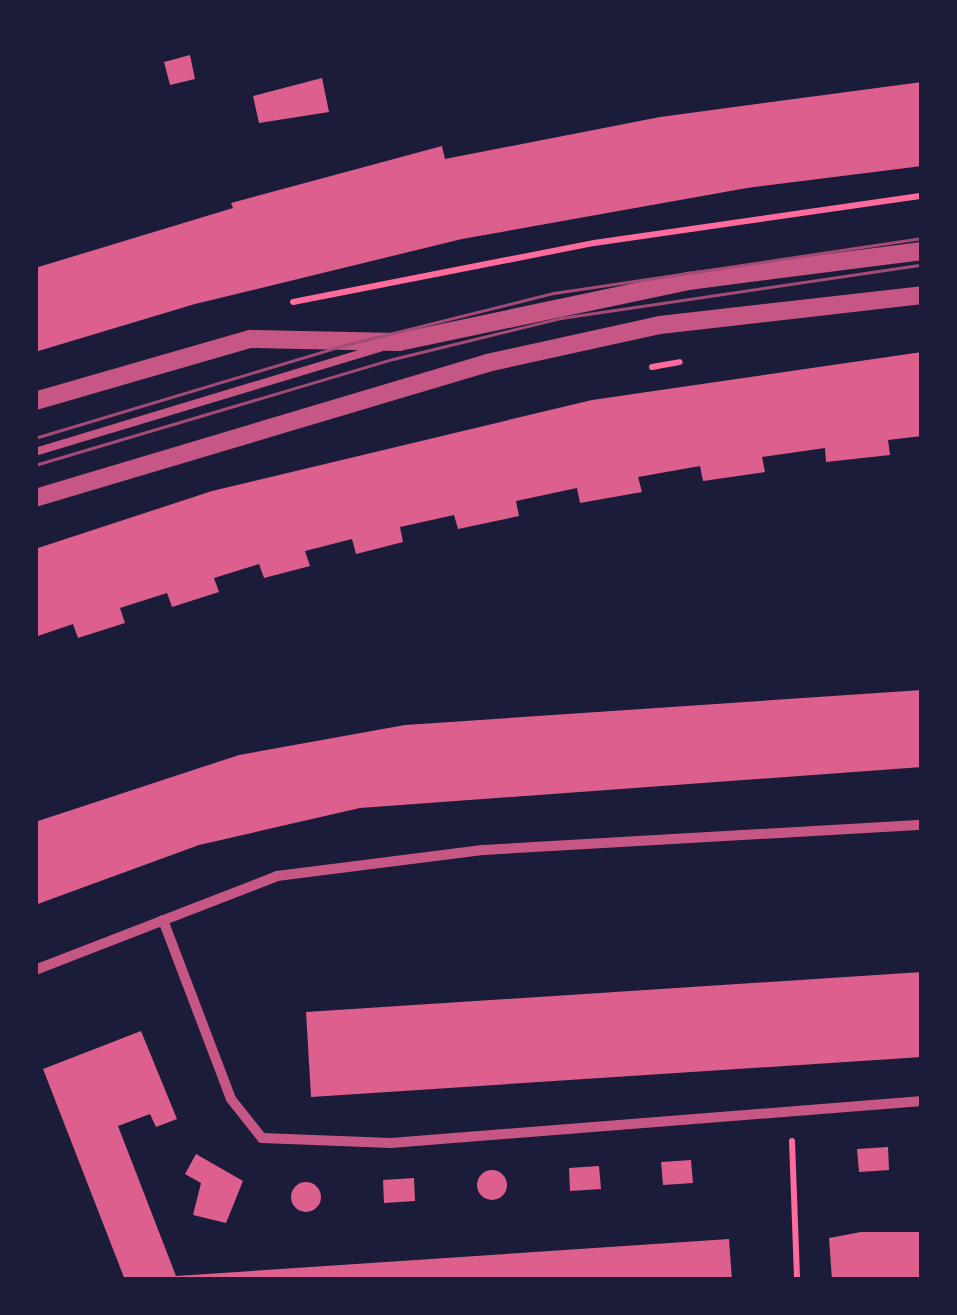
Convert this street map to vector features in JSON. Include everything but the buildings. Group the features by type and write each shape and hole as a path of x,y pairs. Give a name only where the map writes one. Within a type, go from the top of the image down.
{"street":[{"path":"35,401 250,339 398,342 672,284 922,251"},
{"path":"35,498 487,363 660,325 922,295"},
{"path":"35,970 276,876 465,852 922,824"},
{"path":"163,920 231,1100 262,1138 391,1143 922,1102"}],"lane":[{"path":"35,452 398,342"}],"path":[{"path":"289,304 594,242 922,196"},
{"path":"791,1110 797,1280"}],"tram line":[{"path":"35,438 349,344 554,293 922,238"},
{"path":"35,465 393,359 561,318 922,265"}]}
